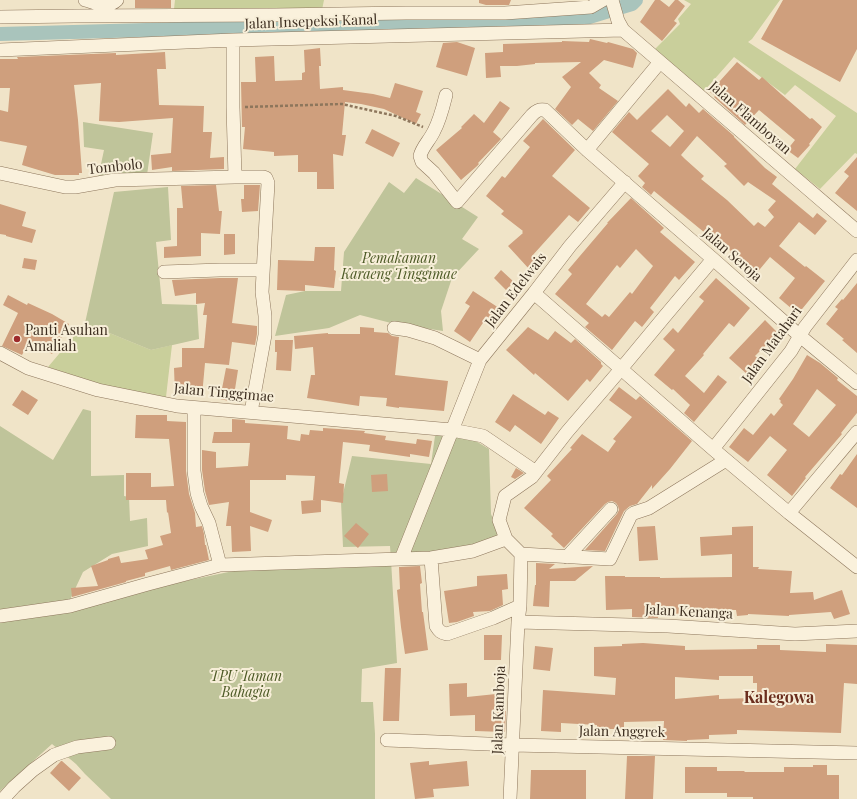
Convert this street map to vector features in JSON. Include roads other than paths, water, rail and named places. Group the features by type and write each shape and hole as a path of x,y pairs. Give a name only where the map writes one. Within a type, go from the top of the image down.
{"street":[{"path":"85,0 105,5 112,4 117,0"},
{"path":"0,17 505,13 591,7 609,1 620,26"},
{"name":"Jalan Insepeksi Kanal","path":"0,50 620,26"},
{"name":"Jalan Flamboyan","path":"620,26 857,231"},
{"path":"234,40 233,108 235,177"},
{"path":"587,150 660,62"},
{"name":"Jalan Seroja","path":"446,95 434,131 421,152 420,159 434,173 457,202 532,115 537,110 547,111 587,150 714,259 800,336 857,383"},
{"name":"Tombolo","path":"0,173 75,188 116,180 235,177 266,178 268,183 263,270"},
{"name":"Jalan Edelwais","path":"401,559 480,360 570,246 625,182"},
{"path":"714,259 567,432 532,477 506,496 499,520 506,539 521,554 610,558 631,515 649,508 726,460"},
{"name":"Jalan Matahari","path":"713,449 791,351 805,327 857,260"},
{"path":"164,272 263,270 262,292 265,316 265,335 251,412"},
{"path":"534,293 713,449 789,513 857,567"},
{"path":"394,328 408,330 435,338 480,360"},
{"name":"Jalan Tinggimae","path":"0,353 28,368 98,390 177,406 452,430 483,436 530,466 536,472"},
{"path":"194,408 194,471 197,493 209,523 220,565"},
{"path":"789,513 857,432"},
{"path":"567,556 611,509"},
{"path":"0,616 70,606 220,565 431,558 473,551 506,539"},
{"name":"Jalan Kamboja","path":"510,799 520,606 521,554"},
{"path":"431,558 436,621 438,629 443,634 447,634 493,618 520,606"},
{"name":"Jalan Kenanga","path":"518,622 668,626 795,634 857,631"},
{"name":"Jalan Anggrek","path":"387,740 513,745 857,753"},
{"path":"3,799 33,770 54,755 77,747 109,743"}],"waterway":[{"path":"0,34 586,18 632,4 636,0"}],"place":[{"name":"Panti Asuhan Amaliah","path":"17,339"}],"district":[{"name":"Kalegowa","path":"779,698"}],"park label":[{"name":"Pemakaman Karaeng Tinggimae","path":"399,268"},
{"name":"TPU Taman Bahagia","path":"246,686"}]}
